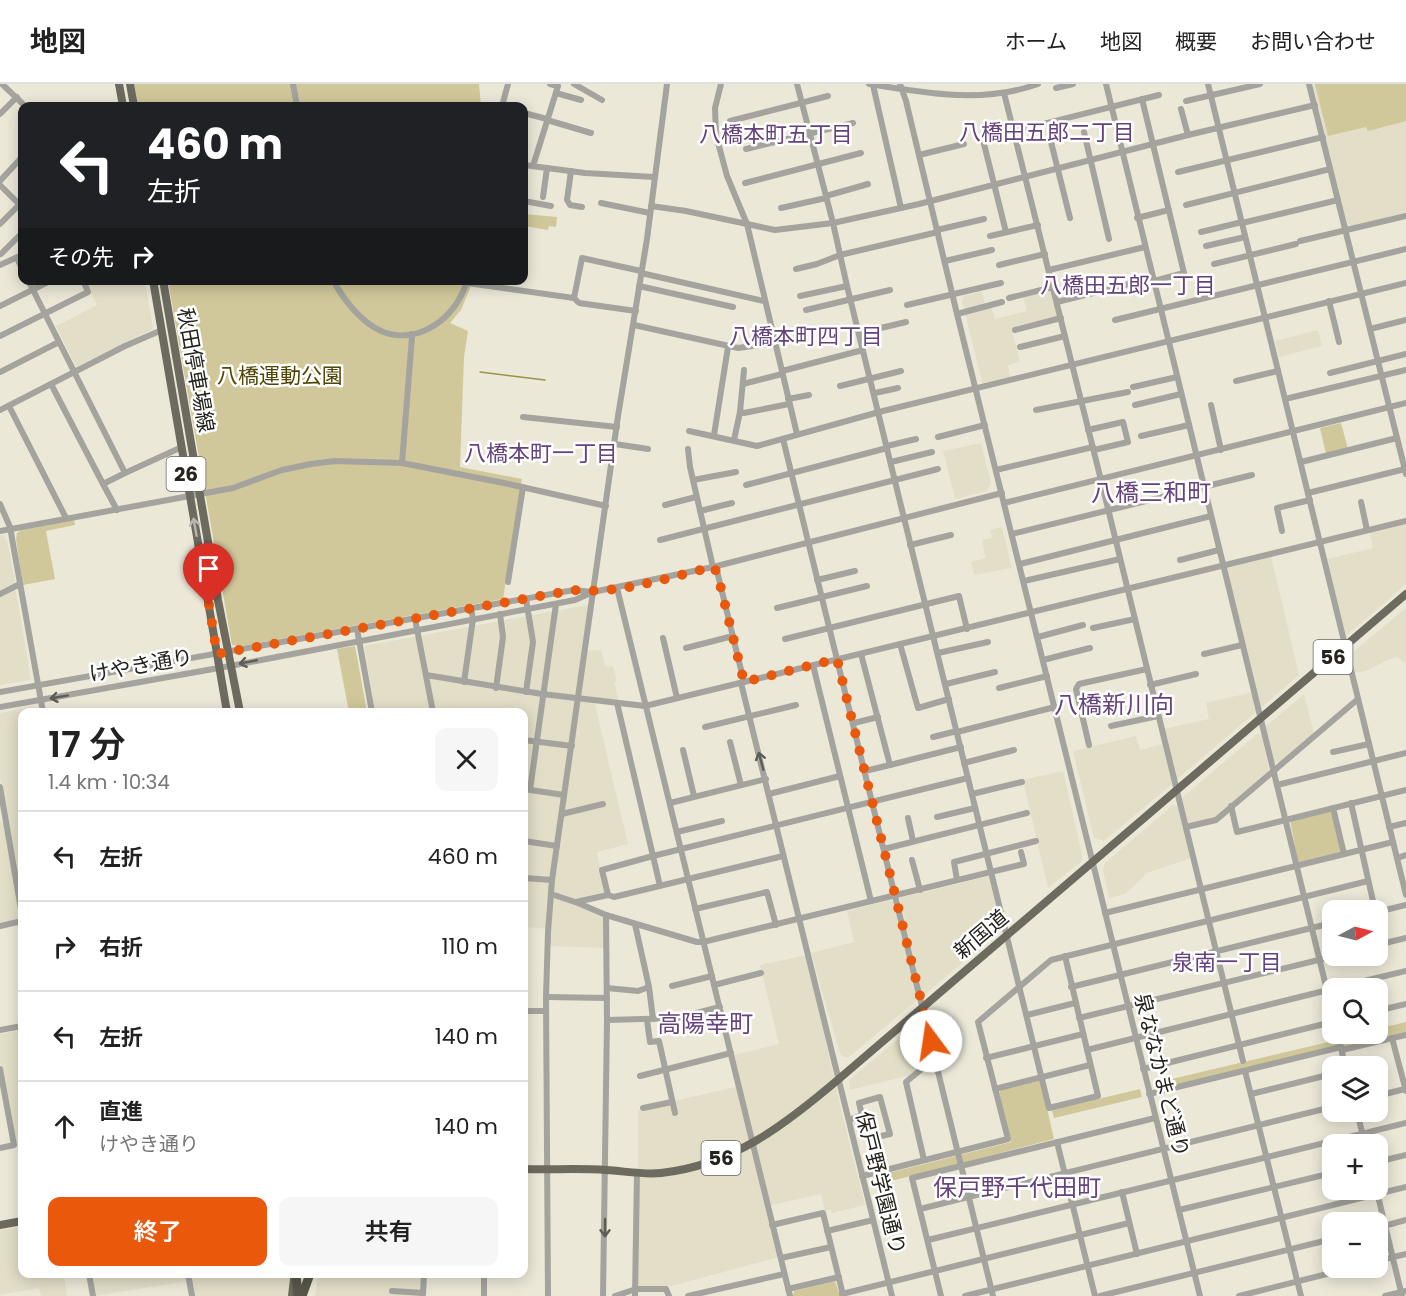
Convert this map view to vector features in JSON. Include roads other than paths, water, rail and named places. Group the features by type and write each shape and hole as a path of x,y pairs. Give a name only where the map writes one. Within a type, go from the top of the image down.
{"highway":[{"path":"295,1278 300,1296"},
{"path":"300,1296 308,1278"}],"main road":[{"path":"119,84 122,102"},
{"path":"130,84 133,102"},
{"name":"秋田停車場線","path":"154,285 226,708"},
{"name":"秋田停車場線","path":"164,285 227,652 239,708"},
{"name":"新国道","path":"528,1169 660,1173 686,1169 712,1162 752,1143 795,1116 1406,594"},
{"path":"0,1225 18,1222"},
{"path":"292,1296 294,1278"},
{"path":"307,1296 309,1278"}],"street":[{"path":"3,84 21,102"},
{"path":"292,84 296,102"},
{"path":"503,102 508,84"},
{"path":"550,84 581,100"},
{"path":"574,84 602,100"},
{"path":"548,1296 546,997 552,880 617,427 651,210 667,84"},
{"path":"721,84 715,108 716,135 727,176 747,224 797,434"},
{"path":"796,84 833,223 903,518 946,684 1049,1108 1098,1096 1065,956"},
{"path":"869,84 901,86 934,95 963,96 1004,93 1038,84"},
{"path":"1056,88 1073,84"},
{"path":"1106,84 1311,928 1327,978"},
{"path":"1208,84 1406,891"},
{"path":"1186,101 1260,84"},
{"path":"1282,531 1277,508 1309,496 1405,471 1310,84"},
{"path":"873,85 901,208"},
{"name":"泉ななかまど通り","path":"901,86 1200,1296"},
{"path":"533,166 558,88"},
{"path":"1004,93 1015,130 1243,1061"},
{"path":"1015,130 1111,108 1159,94"},
{"path":"730,121 828,96"},
{"path":"0,114 17,97"},
{"path":"1057,302 1184,273 1142,99"},
{"path":"601,202 651,210 686,211 784,230 833,223 901,208 1315,105"},
{"path":"1181,109 1188,135"},
{"path":"528,114 591,133"},
{"path":"746,149 854,123"},
{"path":"1084,132 1109,239"},
{"path":"1178,171 1323,137"},
{"path":"983,140 1006,232"},
{"path":"1051,141 1070,218"},
{"path":"919,155 964,144"},
{"path":"745,183 861,153"},
{"path":"18,165 0,183 18,203"},
{"path":"528,165 654,177"},
{"path":"543,197 547,168"},
{"path":"1186,205 1330,168"},
{"path":"571,171 567,200 570,205 582,207"},
{"path":"781,208 868,184"},
{"path":"1201,232 1338,200"},
{"path":"528,202 551,206"},
{"path":"0,224 18,209"},
{"path":"1137,218 1169,210"},
{"path":"1215,264 1406,216"},
{"path":"796,269 840,255 984,219"},
{"path":"990,236 1038,225"},
{"path":"8,262 0,254 18,237"},
{"path":"1206,246 1245,237"},
{"path":"1049,270 1144,247"},
{"path":"1115,320 1406,249"},
{"path":"945,261 992,250"},
{"path":"999,265 1045,254"},
{"path":"0,265 18,257"},
{"path":"574,298 582,258 764,301"},
{"path":"907,305 1001,283"},
{"path":"689,431 757,446 879,412 1406,283"},
{"path":"31,285 125,473"},
{"path":"0,306 41,285"},
{"path":"0,336 88,292 85,285"},
{"path":"336,285 353,309 381,331 397,334 424,332 444,320 457,303 466,285"},
{"path":"487,285 574,298 579,303 636,311"},
{"path":"639,286 734,307"},
{"path":"800,296 847,286"},
{"path":"1009,298 1053,287"},
{"path":"806,310 890,290"},
{"path":"957,314 1002,302"},
{"path":"1329,302 1339,342"},
{"path":"1015,330 1061,318"},
{"path":"1370,329 1406,320"},
{"path":"860,333 906,322"},
{"path":"634,325 728,347 750,348 774,343"},
{"path":"0,410 162,330"},
{"path":"402,463 411,334"},
{"path":"1020,347 1065,336"},
{"path":"0,372 59,342"},
{"path":"714,435 728,347"},
{"path":"743,384 863,350"},
{"path":"1330,373 1406,354"},
{"path":"734,440 740,412 744,370"},
{"path":"1285,399 1406,370"},
{"path":"840,386 901,371"},
{"path":"1236,381 1278,371"},
{"path":"1036,410 1082,402 1177,377"},
{"path":"51,384 117,510"},
{"path":"874,393 898,388"},
{"path":"1135,405 1181,394"},
{"path":"740,412 789,402 809,395"},
{"path":"1004,503 1406,403"},
{"path":"1211,405 1221,450"},
{"path":"9,406 66,518"},
{"path":"523,417 617,427"},
{"path":"996,470 1128,442 1123,422 1089,430"},
{"path":"938,437 985,425"},
{"path":"1142,436 1189,425"},
{"path":"1301,462 1397,438"},
{"path":"783,439 992,1293"},
{"path":"746,485 916,439"},
{"path":"615,444 648,449"},
{"path":"103,484 182,447"},
{"name":"保戸野学園通り","path":"688,449 696,497 733,636 749,717 892,1296"},
{"path":"891,462 932,452"},
{"path":"0,531 10,527 200,495 242,486 282,470 334,461 402,463 606,506"},
{"path":"660,540 938,468"},
{"path":"693,480 736,472"},
{"path":"1012,534 1252,475"},
{"path":"508,582 523,487"},
{"path":"227,652 574,590 593,592 617,588 713,567 1002,493"},
{"path":"665,505 696,497"},
{"path":"1361,502 1367,530"},
{"path":"700,511 732,503"},
{"path":"0,504 10,527 41,708"},
{"path":"1020,564 1211,516"},
{"path":"426,675 496,688 645,706 967,628 1031,610 1406,521"},
{"path":"910,545 951,535"},
{"path":"1180,560 1220,550"},
{"path":"1024,581 1120,559"},
{"path":"817,580 855,571"},
{"path":"0,594 20,584"},
{"path":"777,609 867,586"},
{"path":"617,588 789,1293 838,1278"},
{"name":"けやき通り","path":"0,707 556,604 575,600 593,592"},
{"path":"785,639 959,596 967,628"},
{"path":"526,599 533,642 526,692"},
{"path":"528,785 556,604"},
{"path":"464,682 473,619 471,608"},
{"path":"496,688 503,637 500,614"},
{"path":"415,619 432,708"},
{"path":"1093,628 1134,619"},
{"path":"1038,637 1083,625"},
{"path":"357,629 371,708"},
{"path":"686,648 733,636"},
{"path":"663,638 677,698"},
{"path":"938,654 988,642"},
{"path":"900,644 918,708 949,699"},
{"path":"1204,654 1242,645"},
{"path":"1043,660 1090,648"},
{"name":"けやき通り","path":"0,692 227,652"},
{"path":"861,654 890,765"},
{"path":"813,665 871,901"},
{"path":"1089,745 1076,689 1079,684 1147,669"},
{"path":"946,684 995,672"},
{"path":"1150,685 1196,674"},
{"path":"999,688 1047,676"},
{"path":"1186,827 1216,820 1358,699"},
{"path":"617,703 660,886"},
{"path":"705,727 796,705"},
{"path":"933,737 1054,706"},
{"path":"1111,726 1158,716"},
{"path":"854,723 878,717"},
{"path":"528,741 572,746"},
{"path":"730,742 741,785"},
{"path":"1333,752 1369,744"},
{"path":"865,771 961,747"},
{"path":"683,750 694,796"},
{"path":"964,764 1014,750"},
{"path":"1277,785 1406,753"},
{"path":"769,794 840,776"},
{"path":"608,894 602,870 968,778"},
{"path":"670,802 766,779"},
{"path":"972,794 1022,782"},
{"path":"0,787 2,817 18,895"},
{"path":"1231,806 1237,832 1406,789"},
{"path":"528,790 564,795"},
{"path":"1351,803 1373,900"},
{"path":"562,814 603,804"},
{"path":"937,817 975,808"},
{"path":"1333,808 1344,854"},
{"path":"884,849 1027,813"},
{"path":"908,818 913,841"},
{"path":"676,832 722,821"},
{"path":"1389,827 1406,822"},
{"path":"528,841 557,846"},
{"path":"957,880 954,862 1036,842"},
{"path":"1105,913 1393,842"},
{"path":"551,894 606,915 697,942 704,942 1024,864 1022,852"},
{"path":"1397,858 1406,855"},
{"path":"576,902 608,894 614,897 783,856"},
{"path":"912,860 920,890"},
{"path":"528,878 552,880"},
{"path":"862,1176 1008,1139 978,1022 1050,960 1368,881"},
{"path":"695,909 767,892 776,925"},
{"path":"1388,909 1406,905"},
{"path":"603,1296 608,1020 606,915"},
{"path":"0,926 18,922"},
{"path":"635,924 649,987 650,1042 659,1041 675,1113"},
{"path":"1071,987 1322,925"},
{"path":"1388,942 1406,938"},
{"path":"1079,1018 1322,958"},
{"path":"1377,978 1406,971"},
{"path":"714,985 761,973"},
{"path":"672,986 712,976"},
{"path":"607,988 638,991 649,987"},
{"path":"1087,1050 1322,991"},
{"path":"546,997 607,998"},
{"path":"1027,1015 1075,1003"},
{"path":"1388,1008 1406,1004"},
{"path":"608,1020 677,1018 720,1007"},
{"path":"528,1011 546,1011"},
{"path":"1143,1069 1322,1024"},
{"path":"0,1030 18,1027"},
{"path":"986,1058 1083,1034"},
{"path":"1149,1094 1341,1048 1406,1035"},
{"path":"1388,1094 1406,1090 1392,1038"},
{"path":"1340,1044 1343,1056"},
{"path":"640,1077 731,1053"},
{"path":"924,1160 906,1082 935,1058"},
{"path":"995,1089 1090,1065"},
{"path":"0,1069 14,1145"},
{"path":"1245,1071 1301,1296"},
{"path":"1251,1095 1322,1077"},
{"path":"854,1139 868,1137 868,1139 890,1134 880,1098 859,1103 868,1137"},
{"path":"643,1108 672,1102"},
{"path":"920,1209 1322,1109"},
{"path":"849,1120 862,1115"},
{"path":"941,1296 912,1178 1155,1118"},
{"path":"1359,1122 1362,1133"},
{"path":"927,1240 1406,1123"},
{"path":"1057,1142 1088,1266 1098,1296 1322,1242"},
{"path":"0,1148 18,1144"},
{"path":"1388,1159 1406,1155"},
{"path":"635,1292 637,1173"},
{"path":"1179,1210 1322,1176"},
{"path":"1388,1189 1406,1186"},
{"path":"1122,1192 1137,1254"},
{"path":"965,1296 992,1293 1088,1266 1357,1200"},
{"path":"772,1225 823,1213 843,1295 1129,1223"},
{"path":"827,1231 873,1220"},
{"path":"1388,1224 1406,1220"},
{"path":"1385,1296 1403,1293 1388,1237"},
{"path":"781,1258 831,1247"},
{"path":"1388,1258 1406,1254"},
{"path":"690,1296 784,1274"},
{"path":"1239,1296 1322,1275"},
{"path":"90,1278 93,1296"},
{"path":"189,1278 192,1296"},
{"path":"392,1291 423,1294 424,1278"},
{"path":"484,1278 484,1296"},
{"path":"615,1296 666,1289 669,1296"}],"waterway":[{"path":"480,372 545,380"}],"district":[{"name":"八橋田五郎二丁目","path":"1047,132"},
{"name":"八橋本町五丁目","path":"776,134"},
{"name":"八橋田五郎一丁目","path":"1128,285"},
{"name":"八橋本町四丁目","path":"806,336"},
{"name":"八橋本町一丁目","path":"541,453"},
{"name":"八橋三和町","path":"1151,492"},
{"name":"八橋新川向","path":"1114,704"},
{"name":"泉南一丁目","path":"1227,962"},
{"name":"高陽幸町","path":"705,1023"},
{"name":"保戸野千代田町","path":"1017,1187"}],"park label":[{"name":"八橋運動公園","path":"280,375"}]}
